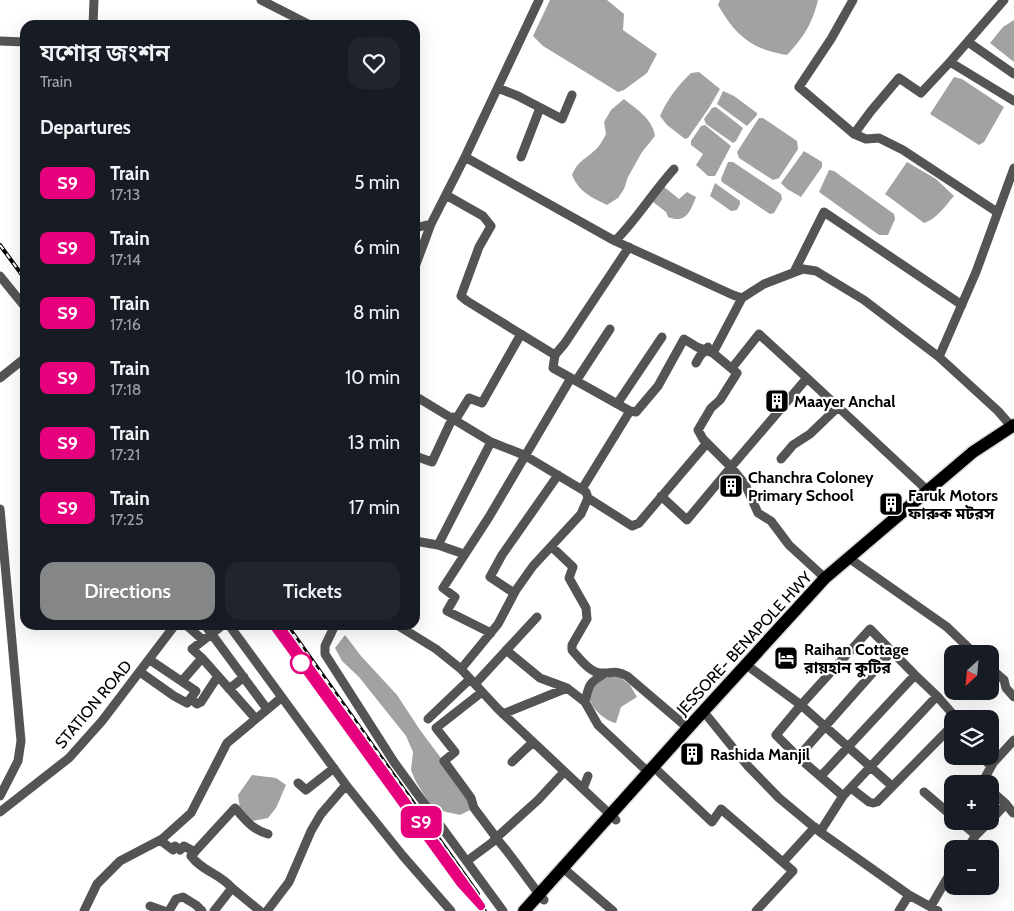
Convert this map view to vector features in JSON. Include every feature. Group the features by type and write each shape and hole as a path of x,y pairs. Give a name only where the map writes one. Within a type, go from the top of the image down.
{"highway":[{"name":"JESSORE- BENAPOLE HWY","path":"654,772 688,728 825,578 978,448 1013,428"},
{"name":"JESSORE- BENAPOLE HWY","path":"524,911 542,897 654,772 708,717 821,592 853,561 1013,428"},
{"name":"JESSORE- BENAPOLE HWY","path":"534,911 542,897"}],"street":[{"path":"93,20 94,0"},
{"path":"261,0 300,20"},
{"path":"420,254 431,224 465,157 539,0"},
{"path":"853,0 832,39 799,87 854,134 866,139 879,138 903,150 997,212"},
{"path":"854,134 899,78 921,93 1004,0"},
{"path":"0,41 20,42"},
{"path":"968,42 1014,74"},
{"path":"950,62 1014,101"},
{"path":"498,88 518,96 562,119 572,95"},
{"path":"521,157 540,108"},
{"path":"465,157 615,241 742,298"},
{"path":"939,357 976,272 1014,168"},
{"path":"615,241 632,223 674,169"},
{"path":"446,195 483,216 492,226 479,247 461,296 467,302 555,355"},
{"path":"794,272 824,212 962,305"},
{"path":"420,227 431,224"},
{"path":"629,248 555,355 553,368 630,411 636,412 654,391 684,339 697,347 713,353 737,374 720,400 694,427 745,484 758,513 771,521 790,545 825,578"},
{"path":"713,353 742,298 764,284 794,272 803,269 816,271 864,300 939,357 998,411 1013,428"},
{"path":"0,276 20,301"},
{"path":"491,633 447,611 456,597 443,588 489,517 524,454 573,380 610,329"},
{"path":"420,458 432,462 454,418 469,398 482,403 521,334"},
{"path":"732,368 759,334 927,490"},
{"path":"617,404 662,337"},
{"path":"696,364 700,356 711,344 720,340"},
{"path":"0,378 20,362"},
{"path":"660,496 687,520 807,378"},
{"path":"420,399 491,442 524,454 582,489 586,492 588,498 632,526 640,523 660,496 707,443"},
{"path":"781,459 793,446 810,434 838,407"},
{"path":"582,489 630,411"},
{"path":"438,545 491,442"},
{"path":"514,593 490,577 502,555 558,475"},
{"path":"461,669 498,624 514,593 533,566 580,514 588,498"},
{"path":"0,509 20,750 18,761 0,796"},
{"path":"420,542 438,545 464,554"},
{"path":"552,547 573,567 569,578 586,608 587,619 572,646 572,650 589,668 597,672 620,672 627,676 688,728"},
{"path":"853,561 946,627 965,645"},
{"path":"467,861 494,841 495,836 474,808 471,798 444,761 455,752 436,728 537,617"},
{"path":"844,796 798,757 776,735 870,628 949,710"},
{"name":"STATION ROAD","path":"0,812 69,758 102,721 171,630"},
{"path":"192,630 203,640"},
{"path":"209,630 267,709"},
{"path":"216,630 192,649 255,718"},
{"path":"233,630 346,785 403,856 452,911"},
{"path":"333,630 325,646 325,654 394,762 503,911"},
{"path":"405,630 436,649 461,669 503,714 613,817"},
{"path":"506,650 540,678 567,688 585,702 598,725 712,822 721,809 793,870 756,911"},
{"path":"798,757 892,651"},
{"path":"182,681 202,658"},
{"path":"140,672 187,703 191,699 196,691 150,660"},
{"path":"752,668 801,705 892,786"},
{"path":"585,702 588,688 594,679 607,672"},
{"path":"821,776 915,675"},
{"path":"191,699 197,704 201,702 218,676"},
{"path":"999,676 1004,680 1006,688 1014,697"},
{"path":"229,689 244,677"},
{"path":"428,719 476,685"},
{"path":"258,697 273,687"},
{"path":"503,714 567,688"},
{"path":"783,862 818,830 851,788 937,696"},
{"path":"84,911 98,884 120,861 160,840 191,813 227,743 281,698"},
{"path":"708,717 747,765 779,798 818,830 909,895 935,909 944,888"},
{"path":"851,788 873,803 944,734"},
{"path":"512,762 533,742"},
{"path":"986,775 991,766 1012,745"},
{"path":"298,783 306,790 334,768"},
{"path":"542,897 496,838 538,800 564,772"},
{"path":"583,789 588,776"},
{"path":"267,911 289,882 311,831 321,814 346,785"},
{"path":"924,792 944,809"},
{"path":"999,798 1013,813"},
{"path":"999,811 1006,804"},
{"path":"260,911 224,879 197,865 191,856 235,808 247,823 257,831 268,834"},
{"path":"970,830 976,835"},
{"path":"973,840 981,830"},
{"path":"160,840 173,850 175,846 180,850 184,846 195,852"},
{"path":"566,870 612,911"},
{"path":"214,911 232,888"},
{"path":"899,911 909,895"},
{"path":"169,911 176,900 183,897 202,911"},
{"path":"150,906 164,911"}],"shaded area":[{"path":"550,0 607,0 624,14 623,30 657,54 647,73 624,90 618,92 543,46 533,36"},
{"path":"720,0 818,0 807,30 787,55 775,53 754,45 738,33 724,16 718,5"},
{"path":"1014,20 1014,62 990,43 1003,27"},
{"path":"699,72 720,89 688,138 685,139 667,125 660,116 669,99 682,83 691,73"},
{"path":"954,77 962,79 1004,107 984,142 979,145 930,114"},
{"path":"723,91 734,96 757,113 747,126 717,104"},
{"path":"624,99 647,119 654,130 655,136 642,152 618,198 607,205 582,190 572,175 579,163 601,143 606,134 604,122 611,110"},
{"path":"716,107 743,128 733,143 706,124 704,119 712,108"},
{"path":"759,118 763,118 797,141 798,149 779,178 773,180 739,158 737,152"},
{"path":"705,125 731,146 715,176 708,176 696,165 703,154 691,145 691,141 701,126"},
{"path":"804,151 822,162 822,167 801,197 781,183"},
{"path":"728,162 733,162 781,194 782,199 774,213 770,214 722,182 721,179"},
{"path":"907,162 936,179 954,196 937,215 924,223 885,194"},
{"path":"829,170 834,171 894,214 895,219 888,235 879,235 819,192"},
{"path":"715,183 740,201 737,210 731,211 710,196"},
{"path":"663,186 679,199 687,192 696,197 689,212 683,218 674,219 668,217 666,212 653,202"},
{"path":"345,635 361,656 397,695 420,730 467,793 470,810 460,815 433,809 416,782 411,770 413,752 406,736 359,677 342,661 335,648"},
{"path":"609,677 620,677 630,685 637,697 621,707 616,723 598,713 589,695 593,683"},
{"path":"252,775 276,778 286,785 276,808 268,818 252,821 240,809 238,795"}],"railway":[{"path":"0,245 20,272"},
{"path":"277,630 460,883 485,911"},
{"path":"291,630 478,894"}],"train":[{"name":"S9","path":"277,630 460,883 481,906 283,630"}],"place":[{"name":"Maayer Anchal","path":"777,401"},
{"name":"Chanchra Coloney Primary School","path":"731,486"},
{"name":"Faruk Motors ফারুক মটরস","path":"891,504"},
{"name":"Raihan Cottage রায়হান কুটির","path":"786,658"},
{"name":"Rashida Manjil","path":"692,754"}]}
